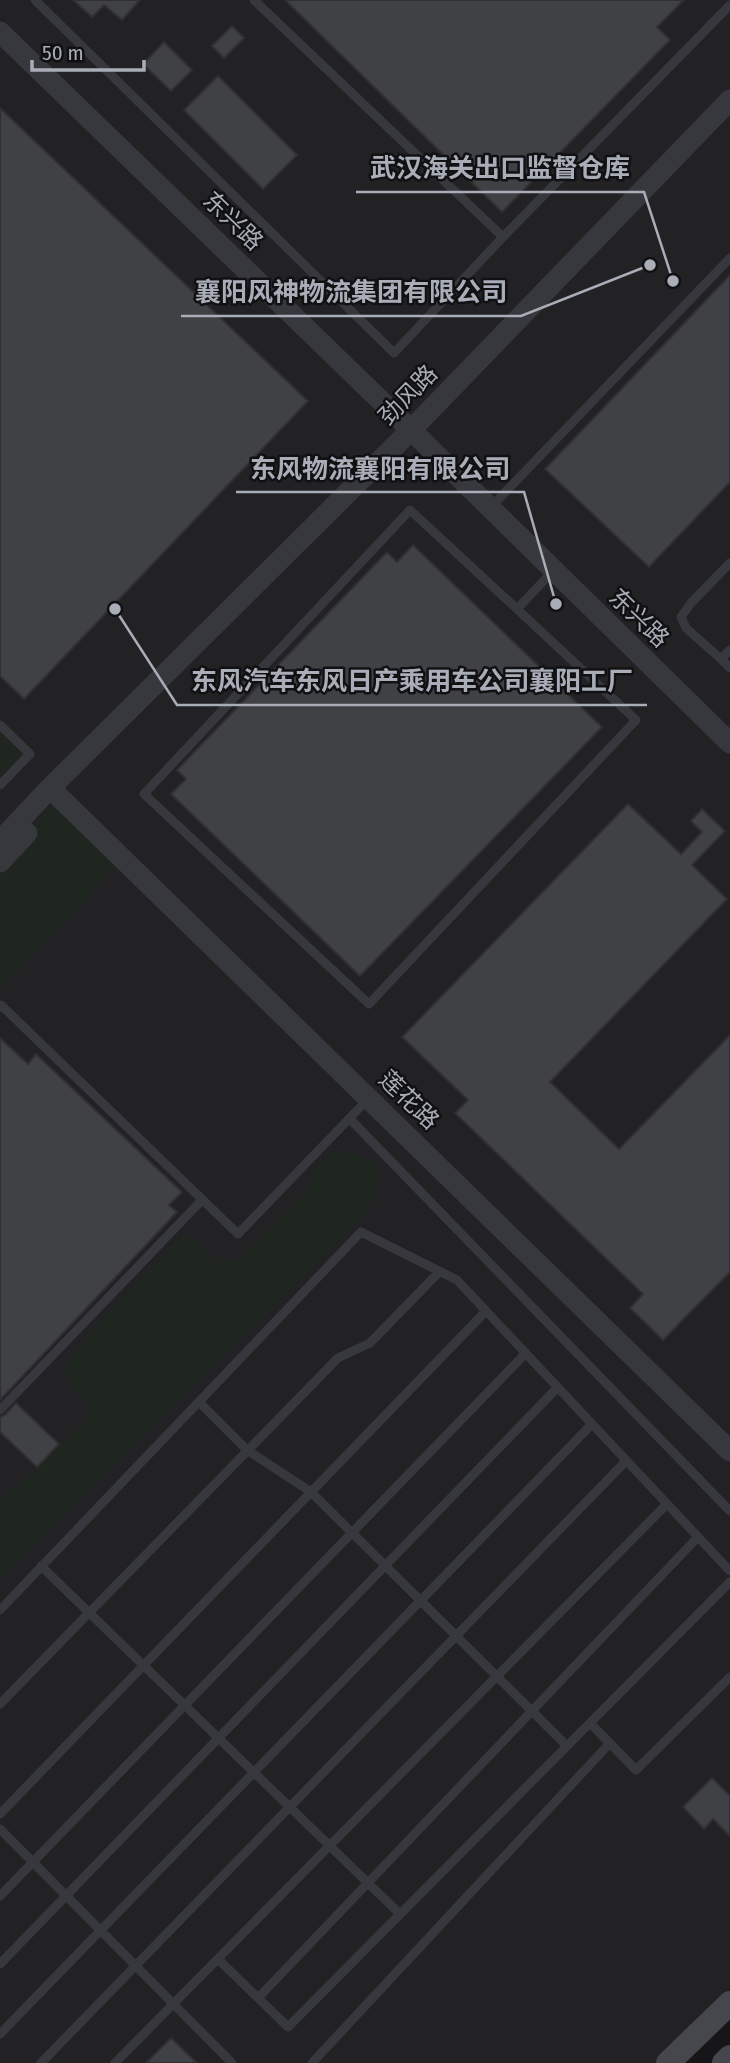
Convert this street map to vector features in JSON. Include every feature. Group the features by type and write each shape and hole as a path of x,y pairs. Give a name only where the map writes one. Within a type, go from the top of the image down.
{"main road":[{"path":"668,2063 730,2003"},
{"path":"724,2063 730,2057"}],"street":[{"name":"东兴路","path":"0,32 730,743"},
{"name":"劲风路","path":"416,435 730,100"},
{"name":"劲风路","path":"0,841 55,793 730,121"},
{"name":"劲风路","path":"0,862 55,793"},
{"name":"莲花路","path":"55,793 730,1451"}],"lane":[{"path":"35,0 394,353 503,237 730,5"},
{"path":"254,0 503,237"},
{"path":"490,508 730,258"},
{"path":"410,510 517,610 636,720 369,1004 144,794 410,510"},
{"path":"730,563 691,603 681,618 686,628 730,668"},
{"path":"517,610 553,570"},
{"path":"721,659 730,650"},
{"path":"0,725 30,754 0,785"},
{"path":"0,1007 1,1005 238,1234 370,1098"},
{"path":"349,1119 730,1511"},
{"path":"0,1410 202,1199"},
{"path":"0,1610 361,1232 457,1280 730,1571"},
{"path":"0,1704 338,1358 370,1343 440,1271"},
{"path":"0,1814 485,1311"},
{"path":"0,1896 526,1353"},
{"path":"0,1964 558,1387"},
{"path":"199,1402 247,1450 311,1492 567,1746"},
{"path":"0,2034 592,1424"},
{"path":"41,2063 626,1461"},
{"path":"116,2063 667,1504"},
{"path":"258,1998 698,1537"},
{"path":"41,1566 400,1914"},
{"path":"218,1959 288,2027 730,1582"},
{"path":"590,1723 636,1770 730,1677"},
{"path":"312,2063 610,1743"},
{"path":"0,1829 232,2063"}],"shaded area":[{"path":"0,0 730,0 730,2004 669,2063 0,2063"},
{"path":"0,725 30,754 0,785"},
{"path":"60,798 123,859 0,990 0,862"},
{"path":"338,1151 357,1154 376,1166 379,1183 367,1213 0,1579 0,1501 85,1420 90,1409 65,1376 73,1353 176,1242 189,1235 220,1260 234,1262 304,1195 319,1166"}],"building":[{"path":"73,0 140,0 122,20 104,5 92,17"},
{"path":"285,0 684,0 657,27 670,40 502,212"},
{"path":"232,26 244,38 224,58 212,46"},
{"path":"164,42 192,70 171,91 143,64"},
{"path":"218,76 297,155 263,189 184,110"},
{"path":"0,108 308,401 24,699 0,676"},
{"path":"730,275 730,482 649,567 545,469"},
{"path":"413,545 602,727 360,976 171,794 186,779 177,770 387,552 397,562"},
{"path":"628,804 681,854 702,832 691,821 702,809 725,831 692,865 727,899 550,1082 619,1149 730,1035 730,1272 663,1340 630,1308 643,1294 455,1113 468,1100 402,1037"},
{"path":"0,1038 28,1064 36,1054 182,1192 169,1205 177,1212 0,1400"},
{"path":"16,1403 59,1444 37,1467 0,1432 0,1417"},
{"path":"712,1778 730,1796 730,1836 713,1819 704,1829 683,1807"},
{"path":"171,2038 197,2063 146,2063"}],"place":[{"name":"襄阳风神物流集团有限公司","path":"650,265"},
{"name":"武汉海关出口监督仓库","path":"673,281"},
{"name":"东风物流襄阳有限公司","path":"556,604"},
{"name":"东风汽车东风日产乘用车公司襄阳工厂","path":"115,609"}]}
